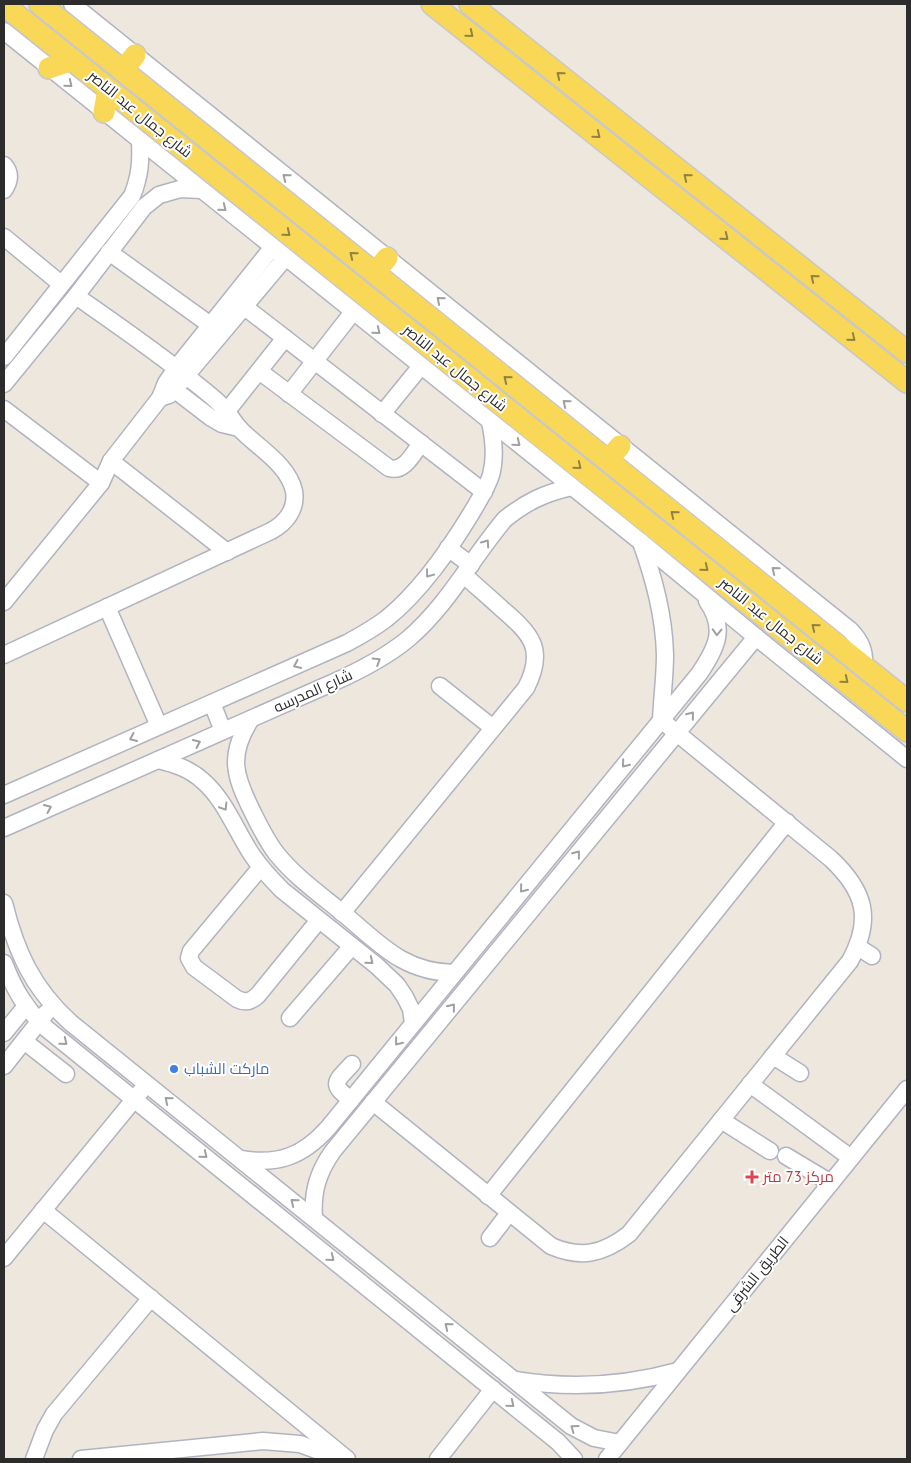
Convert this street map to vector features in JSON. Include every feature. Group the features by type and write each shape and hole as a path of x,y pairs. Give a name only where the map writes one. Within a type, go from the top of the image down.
{"main road":[{"name":"شارع جمال عبد الناصر","path":"40,4 129,63 381,265 614,453 907,701"},
{"path":"432,4 907,382"},
{"path":"470,4 907,352"},
{"name":"شارع جمال عبد الناصر","path":"4,5 907,731"},
{"path":"49,68 73,60"},
{"path":"104,112 108,90"}],"street":[{"path":"72,4 129,63"},
{"path":"4,31 278,253 641,542 907,759"},
{"path":"4,357 132,196 138,181 141,161 140,141"},
{"path":"4,384 76,296 144,207 159,195 180,190 201,190"},
{"path":"121,210 135,219"},
{"path":"4,237 61,284"},
{"path":"110,252 209,324"},
{"path":"4,602 101,483 111,461 181,371 278,253"},
{"path":"4,655 282,525 289,516 294,504 294,492 291,481 275,460 239,428 227,411 181,371 76,296"},
{"path":"181,371 209,324 238,302"},
{"path":"238,302 484,492"},
{"path":"289,394 353,312"},
{"path":"227,411 285,338"},
{"path":"382,414 421,366"},
{"path":"259,371 389,468 396,469 403,466 421,443"},
{"path":"170,386 210,417 222,424 239,428"},
{"path":"4,409 101,483"},
{"name":"شارع المدرسه","path":"4,795 347,643 369,630 401,605 426,577 448,548 484,492 491,475 494,457 494,439 490,422"},
{"path":"111,461 227,552"},
{"name":"شارع المدرسه","path":"4,828 374,663 408,639 434,614 493,534 519,507 553,491 572,487"},
{"path":"641,542 657,591 663,629 664,670 661,720"},
{"path":"342,913 526,688 533,674 536,661 534,646 527,632 448,548"},
{"path":"240,1159 273,1161 289,1157 304,1150 317,1140 699,674 715,648 718,633 717,620 698,589"},
{"path":"107,607 159,726"},
{"path":"314,1218 314,1190 324,1163 756,637"},
{"path":"440,686 493,728"},
{"path":"212,703 223,731"},
{"path":"251,719 242,732 237,748 237,779 265,836 282,860 295,874 402,961 427,971 454,973"},
{"path":"373,1102 546,1242 563,1251 580,1254 598,1252 615,1245 629,1234 850,961 858,947 863,915 860,898 854,883 832,859 661,720"},
{"path":"158,760 175,764 190,771 204,781 214,793 260,866 282,890 397,985 405,996 411,1010 413,1023"},
{"path":"488,1196 787,822"},
{"path":"260,866 191,952 189,958 194,967 241,1001 250,1001 258,995 319,920"},
{"path":"4,903 12,932 28,971 52,1005 71,1023 582,1433 600,1440 620,1443"},
{"path":"290,1018 352,946"},
{"path":"858,947 872,956"},
{"path":"4,963 17,993 40,1022 558,1442 574,1459"},
{"path":"4,1066 52,1005"},
{"path":"4,1033 26,1006"},
{"path":"24,1041 66,1074"},
{"path":"773,1056 800,1073"},
{"path":"350,1100 339,1091 337,1084 338,1080 352,1064"},
{"path":"4,1258 147,1083"},
{"path":"750,1084 851,1158"},
{"name":"الطريق الشرقى","path":"607,1459 907,1089"},
{"path":"721,1120 770,1151"},
{"path":"328,1128 330,1136 334,1139 342,1140"},
{"path":"786,1156 831,1183"},
{"path":"43,1210 347,1459"},
{"path":"490,1238 509,1213"},
{"path":"34,1459 44,1430 54,1414 151,1298"},
{"path":"514,1379 544,1384 584,1386 632,1382 678,1371"},
{"path":"438,1459 493,1390"},
{"path":"81,1459 136,1456 243,1442 282,1442 318,1450 342,1459"}],"place":[{"name":"ماركت الشباب","path":"174,1069"},
{"name":"مركز 73 متر","path":"752,1177"}]}
